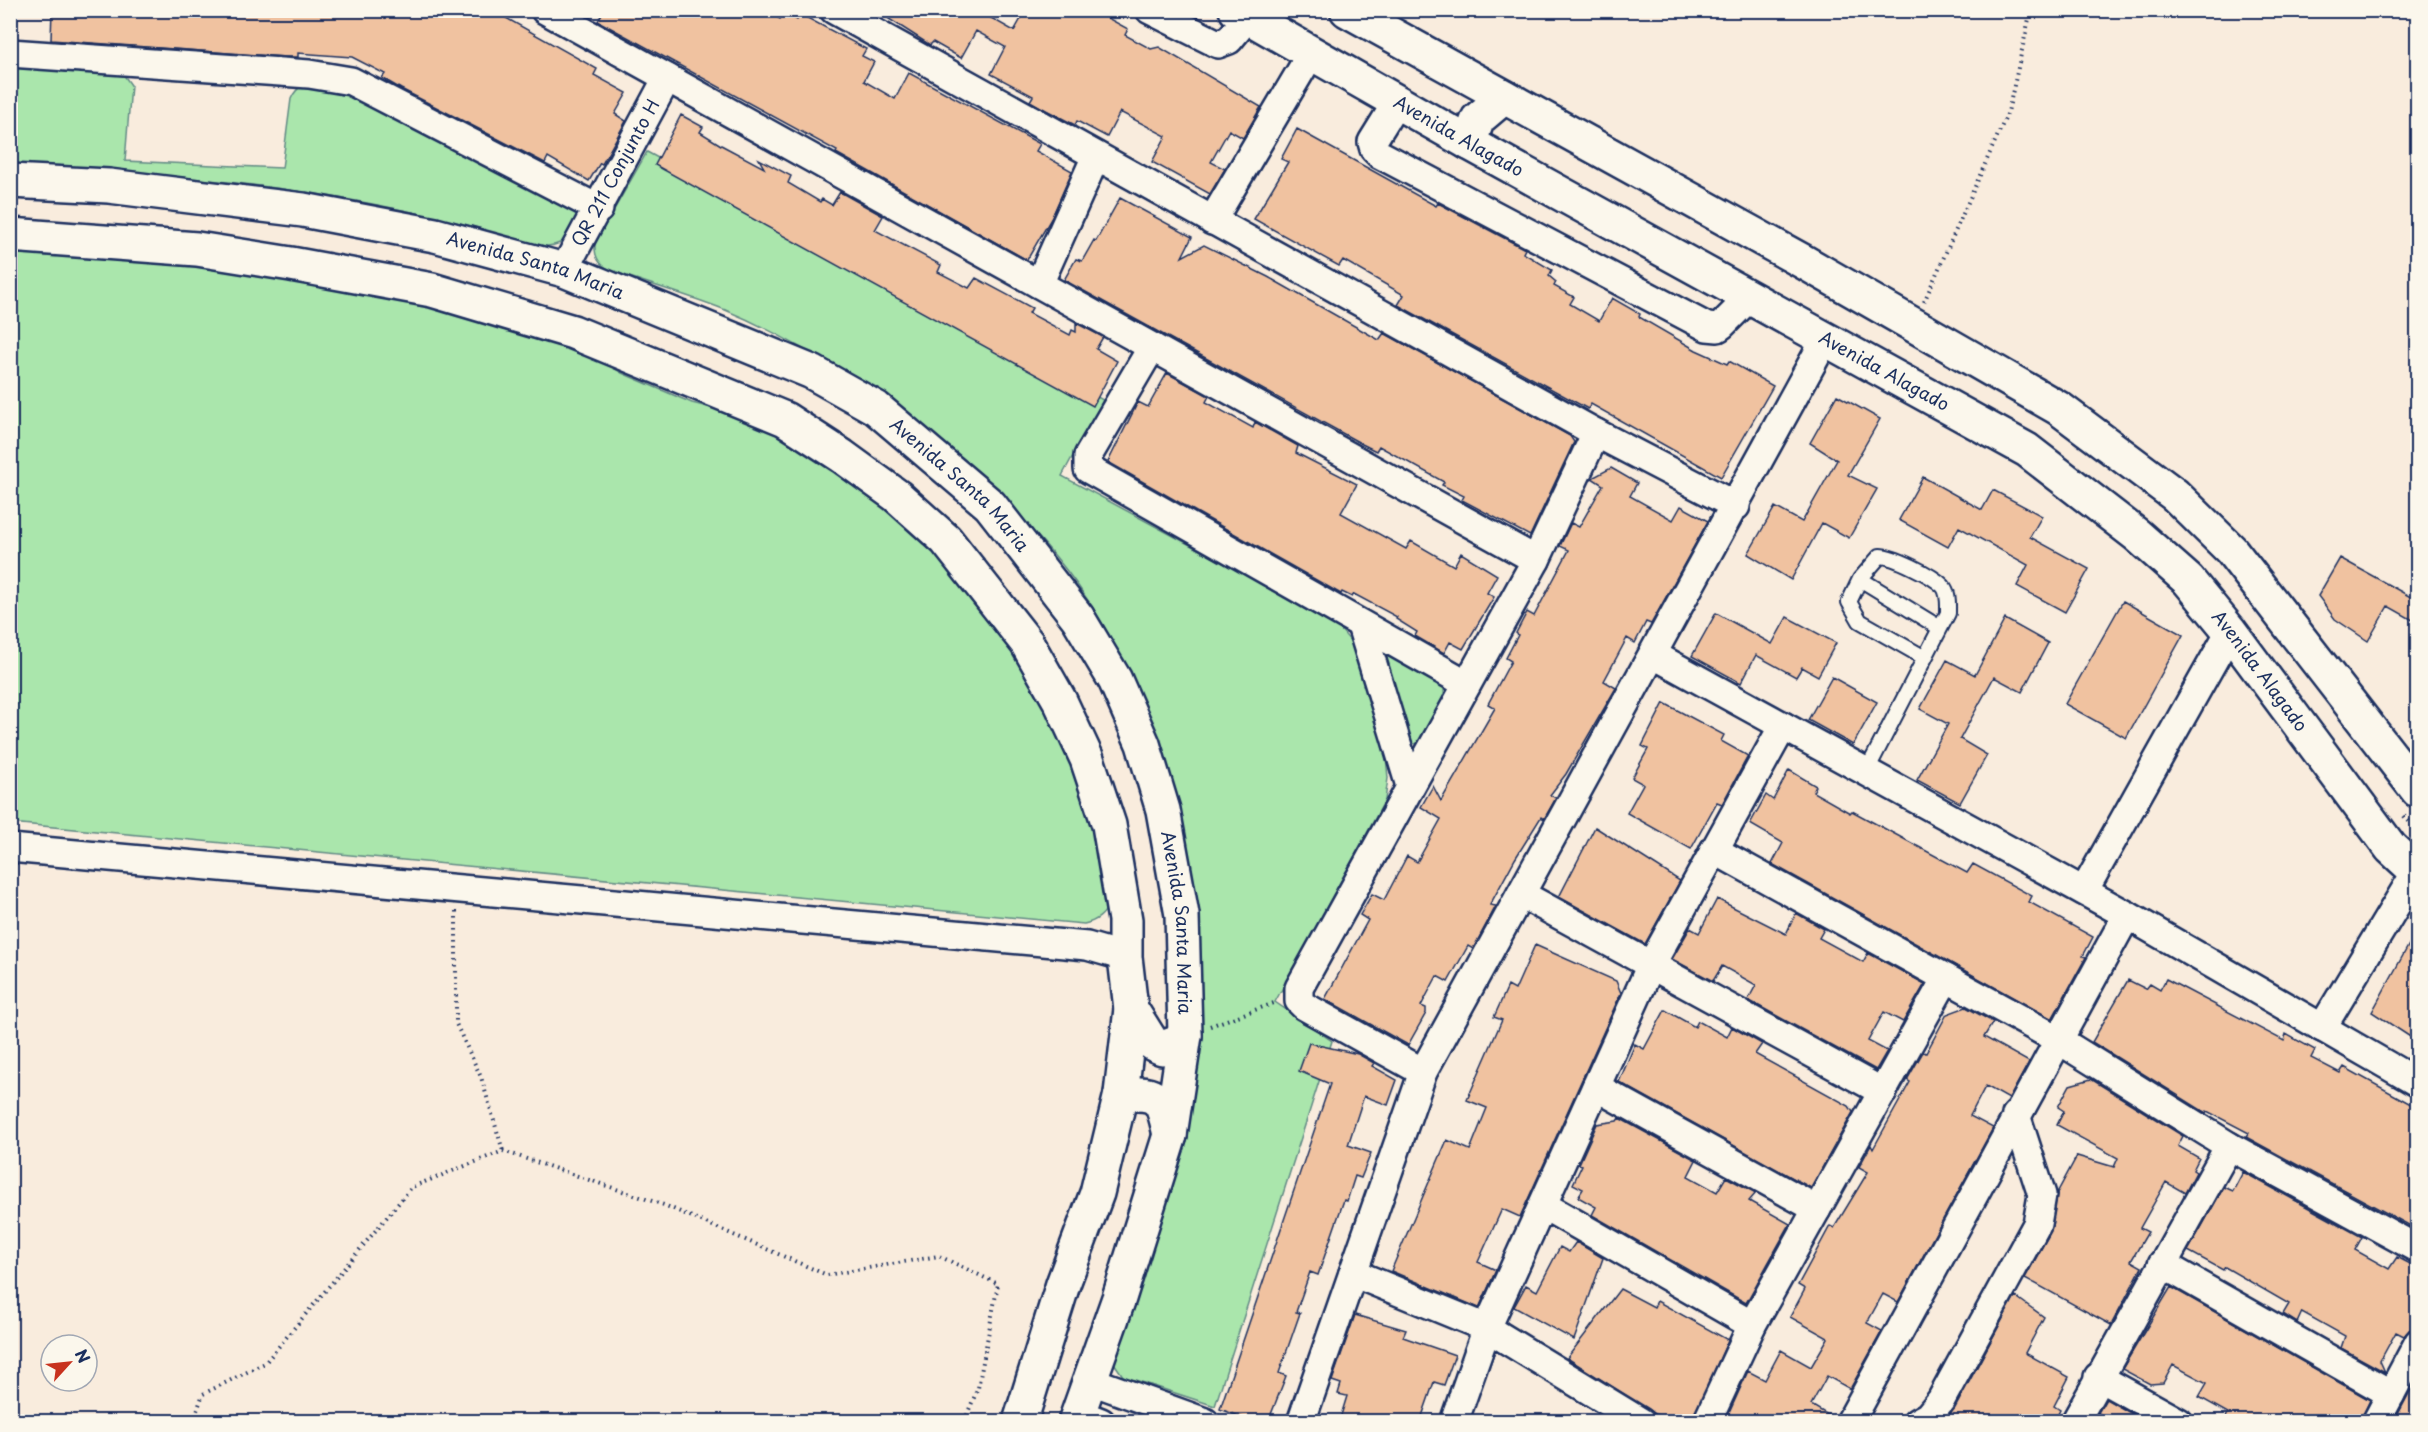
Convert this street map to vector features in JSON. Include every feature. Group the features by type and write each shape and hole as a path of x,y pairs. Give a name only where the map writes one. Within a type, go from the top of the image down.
{"main road":[{"path":"1347,10 1914,324 2060,409 2175,495 2231,550 2418,791"},
{"name":"Avenida Alagado","path":"1242,14 1398,100 1469,143 1751,296 2027,450 2137,535 2188,580 2230,631 2391,848 2417,872"},
{"path":"1469,143 1478,119 1504,97"},
{"name":"Avenida Santa Maria","path":"10,181 109,186 303,210 435,236 564,270 812,372 876,408 990,505 1078,618 1115,680 1143,744 1162,810 1182,915 1185,1035 1170,1135 1119,1298 1089,1380 1084,1419"},
{"path":"10,235 197,249 432,290 573,332 785,419 842,456 897,496 945,540 1027,644 1087,759 1109,825 1122,901 1131,1009 1121,1094 1097,1193 1064,1284 1020,1422"},
{"path":"2027,450 2046,444 2060,434 2062,424 2060,409"},
{"path":"1131,1009 1153,1044 1162,1048 1176,1043 1185,1035"},
{"path":"1121,1094 1147,1093 1156,1098 1162,1106 1170,1135"}],"street":[{"path":"834,10 1596,433 1736,506"},
{"path":"1150,10 1218,44 1228,40 1242,14"},
{"path":"545,11 1536,560"},
{"path":"1212,220 1312,52"},
{"path":"10,53 309,74 351,81 599,209"},
{"name":"QR 211 Conjunto H","path":"564,270 599,209 667,78"},
{"path":"1398,100 1372,141 1374,149 1379,154 1707,327 1718,328 1751,296"},
{"path":"1039,284 1096,156"},
{"path":"1301,1422 1423,1072 1736,506 1826,338"},
{"path":"1152,347 1089,456 1088,469 1467,684"},
{"path":"1423,1072 1304,1006 1297,994 1536,560 1596,433"},
{"path":"1361,625 1410,786"},
{"path":"2084,891 2230,631"},
{"path":"1653,655 2127,915 2418,1083"},
{"path":"1454,1422 1487,1328 1651,965 1783,726"},
{"path":"10,848 1087,946 1125,957"},
{"path":"1714,850 2057,1039 2229,1146 2418,1249"},
{"path":"2322,1028 2417,872"},
{"path":"1521,894 1882,1092"},
{"path":"1850,1422 2057,1039 2127,915"},
{"path":"1707,1422 1752,1325 1946,978"},
{"path":"1596,1087 1817,1209"},
{"path":"1917,1422 1928,1416 1941,1400 2037,1224 2041,1210 2041,1188 2016,1115"},
{"path":"2074,1422 2229,1146"},
{"path":"1543,1205 1752,1325"},
{"path":"2162,1264 2391,1394"},
{"path":"1353,1273 1487,1328 1641,1422"},
{"path":"2376,1422 2418,1343"},
{"path":"2098,1377 2179,1422"},
{"path":"1089,1380 1205,1422"}],"lane":[{"path":"1866,772 1948,613 1948,597 1943,586 1891,556 1880,556 1860,579 1849,602 1860,621 1924,658"},
{"path":"1860,579 1940,628"}],"path":[{"path":"1914,324 2008,112 2031,10"},
{"path":"456,889 456,1024 481,1077 503,1151"},
{"path":"1185,1035 1297,994"},
{"path":"192,1422 203,1394 265,1363 412,1188 503,1151 664,1205 827,1275 939,1256 998,1284 978,1388 964,1422"}],"green space":[{"path":"10,62 123,74 131,85 125,161 282,168 291,99 301,87 325,80 578,213 577,225 570,236 560,243 540,246 522,243 478,228 437,218 323,195 189,178 11,163"},
{"path":"647,152 1103,400 1062,476 1335,623 1352,643 1386,757 1388,778 1385,800 1275,1002 1332,1041 1215,1406 1123,1376 1114,1363 1185,1126 1157,739 1139,695 1107,631 1081,590 1055,556 1001,501 904,418 847,376 755,323 696,299 612,271 601,263 595,252 595,243"},
{"path":"10,244 327,279 573,343 622,373 692,403 751,418 776,428 889,503 982,596 1078,760 1110,903 1108,907 1096,919 1084,924 11,823"},
{"path":"1387,653 1442,682 1444,697 1442,705 1420,742 1416,744 1409,742 1384,661"}],"building":[{"path":"52,10 492,10 597,69 594,75 627,93 615,114 626,121 602,164 600,163 589,181 548,157 545,163 401,89 382,78 385,74 352,57 298,53 298,57 285,57 51,40"},
{"path":"604,10 765,10 780,19 784,12 797,20 800,14 866,49 862,56 874,62 864,81 895,99 909,73 1040,144 1036,151 1072,171 1052,217 1027,260 836,153 837,151 598,21"},
{"path":"875,10 977,10 1014,31 1026,10 1093,10 1128,29 1125,35 1151,49 1159,47 1261,107 1243,138 1229,130 1211,162 1225,169 1210,194 1152,162 1166,136 1120,112 1107,137 1077,121 1075,125 1046,110 1030,101 1033,96 991,74 1005,47 976,31 961,58 933,42 930,45"},
{"path":"681,115 703,127 700,132 721,145 764,168 759,159 791,176 788,183 820,202 822,199 832,205 840,192 883,216 875,230 941,265 938,272 969,288 976,278 1032,308 1029,313 1070,335 1072,330 1076,332 1076,323 1103,337 1096,349 1117,361 1093,406 655,165"},
{"path":"1297,129 1436,206 1438,203 1525,249 1523,253 1552,270 1549,276 1556,282 1554,286 1574,297 1570,304 1599,321 1612,298 1640,314 1639,317 1696,350 1727,364 1729,361 1773,386 1721,477 1591,404 1588,409 1398,305 1404,295 1343,260 1339,266 1254,219 1288,162 1281,159"},
{"path":"1120,198 1192,237 1182,257 1204,245 1268,277 1379,340 1384,333 1570,436 1574,442 1530,536 1462,500 1464,496 1442,485 1444,482 1379,446 1376,451 1362,444 1064,280 1076,259 1082,261 1094,240 1096,241"},
{"path":"1167,373 1209,396 1206,402 1253,428 1255,422 1298,446 1296,453 1357,484 1341,513 1406,549 1411,541 1454,566 1461,553 1497,575 1487,593 1494,597 1463,649 1450,642 1444,653 1415,636 1417,632 1396,619 1397,617 1354,594 1352,597 1342,592 1341,594 1108,462 1138,402 1148,407"},
{"path":"1837,395 1880,419 1848,475 1877,489 1849,538 1822,523 1791,580 1748,554 1775,507 1802,522 1837,460 1810,443"},
{"path":"1611,468 1637,483 1630,496 1673,520 1681,506 1708,521 1651,624 1646,622 1635,643 1627,638 1604,681 1616,688 1566,774 1550,795 1556,798 1544,819 1541,817 1515,859 1490,905 1496,906 1473,949 1468,946 1448,982 1437,976 1421,1006 1426,1008 1426,1013 1408,1045 1325,999 1368,920 1360,915 1372,894 1384,900 1407,856 1417,862 1441,819 1421,807 1433,786 1441,801 1495,708 1488,704 1511,661 1506,658 1518,635 1516,633 1527,612 1534,616 1569,550 1560,546 1571,523 1579,527 1603,485 1592,478"},
{"path":"1923,477 1982,510 1993,490 2042,516 2030,537 2089,569 2065,612 2017,586 2028,565 1959,527 1948,547 1899,520"},
{"path":"2340,558 2418,601 2418,623 2388,606 2368,641 2335,619 2318,596"},
{"path":"2123,601 2183,635 2126,738 2065,704"},
{"path":"1716,613 1772,644 1787,617 1836,643 1818,676 1802,667 1796,677 1756,655 1741,683 1692,656"},
{"path":"2005,619 2048,643 2022,692 1994,677 1960,739 1987,755 1960,803 1917,780 1948,724 1920,709 1947,660 1975,675"},
{"path":"1832,677 1877,702 1853,745 1808,720"},
{"path":"1664,703 1724,735 1721,741 1748,756 1722,804 1717,802 1691,849 1627,813 1643,784 1632,778 1648,749 1642,746"},
{"path":"1789,770 1816,786 1813,792 1850,813 1852,811 1967,873 1973,864 2032,896 2029,902 2093,937 2083,956 2086,957 2052,1019 1772,864 1783,843 1750,824 1766,795 1773,800"},
{"path":"1595,827 1680,881 1645,944 1559,897"},
{"path":"1717,899 1786,934 1796,913 1824,929 1819,938 1863,962 1868,953 1925,984 1903,1022 1884,1012 1868,1041 1887,1051 1876,1070 1748,1000 1756,985 1722,966 1713,981 1672,959 1690,928 1699,933"},
{"path":"2418,928 2418,1042 2372,1012"},
{"path":"1535,945 1616,981 1621,993 1520,1217 1502,1209 1478,1262 1496,1270 1479,1308 1391,1271 1447,1140 1470,1150 1487,1108 1467,1100 1502,1020 1494,1017 1508,986 1515,990"},
{"path":"2166,979 2284,1041 2286,1034 2315,1050 2311,1058 2340,1073 2344,1067 2418,1108 2418,1230 2246,1137 2249,1133 2207,1111 2206,1113 2092,1042 2128,980 2146,989 2150,984 2160,990"},
{"path":"1966,1007 1993,1022 1984,1037 2029,1062 2009,1099 1986,1086 1984,1089 1970,1116 1993,1128 1898,1302 1883,1294 1867,1323 1882,1331 1850,1389 1827,1376 1811,1405 1835,1419 1834,1422 1725,1422 1748,1371 1765,1380 1781,1350 1811,1367 1828,1338 1790,1317 1805,1289 1798,1285 1830,1226 1834,1228 1868,1172 1859,1167 1871,1145 1873,1149 1910,1082 1907,1080 1923,1052 1926,1053 1947,1014"},
{"path":"1665,1010 1695,1027 1698,1021 1727,1037 1732,1027 1762,1044 1755,1054 1849,1106 1853,1112 1811,1188 1619,1082 1635,1044 1644,1049"},
{"path":"1309,1043 1358,1054 1374,1063 1372,1066 1397,1080 1388,1105 1364,1096 1348,1145 1371,1153 1361,1178 1355,1176 1347,1201 1344,1200 1318,1275 1310,1272 1296,1312 1300,1313 1279,1373 1286,1376 1268,1422 1255,1422 1220,1409 1330,1084 1299,1071"},
{"path":"2091,1079 2183,1136 2178,1146 2199,1158 2193,1170 2196,1172 2185,1193 2166,1182 2140,1228 2148,1232 2131,1261 2142,1267 2111,1325 2025,1278 2051,1231 2057,1193 2077,1156 2114,1167 2118,1158 2057,1125 2064,1111 2058,1107 2070,1085"},
{"path":"1619,1118 1696,1160 1688,1176 1717,1192 1726,1177 1756,1193 1749,1201 1790,1224 1746,1303 1592,1215 1596,1207 1578,1197 1583,1189 1573,1184 1582,1165 1579,1164 1597,1124 1617,1121"},
{"path":"2243,1172 2362,1237 2355,1250 2389,1269 2397,1257 2418,1268 2418,1327 2409,1330 2404,1336 2396,1332 2380,1361 2385,1372 2341,1348 2345,1336 2302,1312 2297,1323 2283,1314 2289,1304 2225,1267 2223,1270 2188,1251 2224,1187 2233,1191"},
{"path":"1576,1242 1603,1258 1574,1340 1514,1307 1526,1285 1537,1291 1560,1247 1569,1252"},
{"path":"2171,1287 2370,1400 2360,1422 2224,1422 2228,1413 2199,1397 2207,1383 2173,1365 2163,1383 2150,1384 2122,1369"},
{"path":"1620,1289 1654,1307 1657,1301 1728,1340 1692,1422 1668,1422 1567,1358"},
{"path":"2015,1296 2044,1317 2025,1353 2069,1377 2054,1406 2060,1410 2054,1422 1944,1422 1955,1408"},
{"path":"1355,1315 1406,1330 1403,1337 1455,1355 1444,1385 1434,1382 1420,1422 1339,1422 1347,1396 1338,1394 1341,1384 1332,1381"},
{"path":"2418,1377 2418,1422 2394,1422 2405,1401"},
{"path":"2106,1399 2146,1422 2103,1422 2105,1417 2098,1413"}]}
